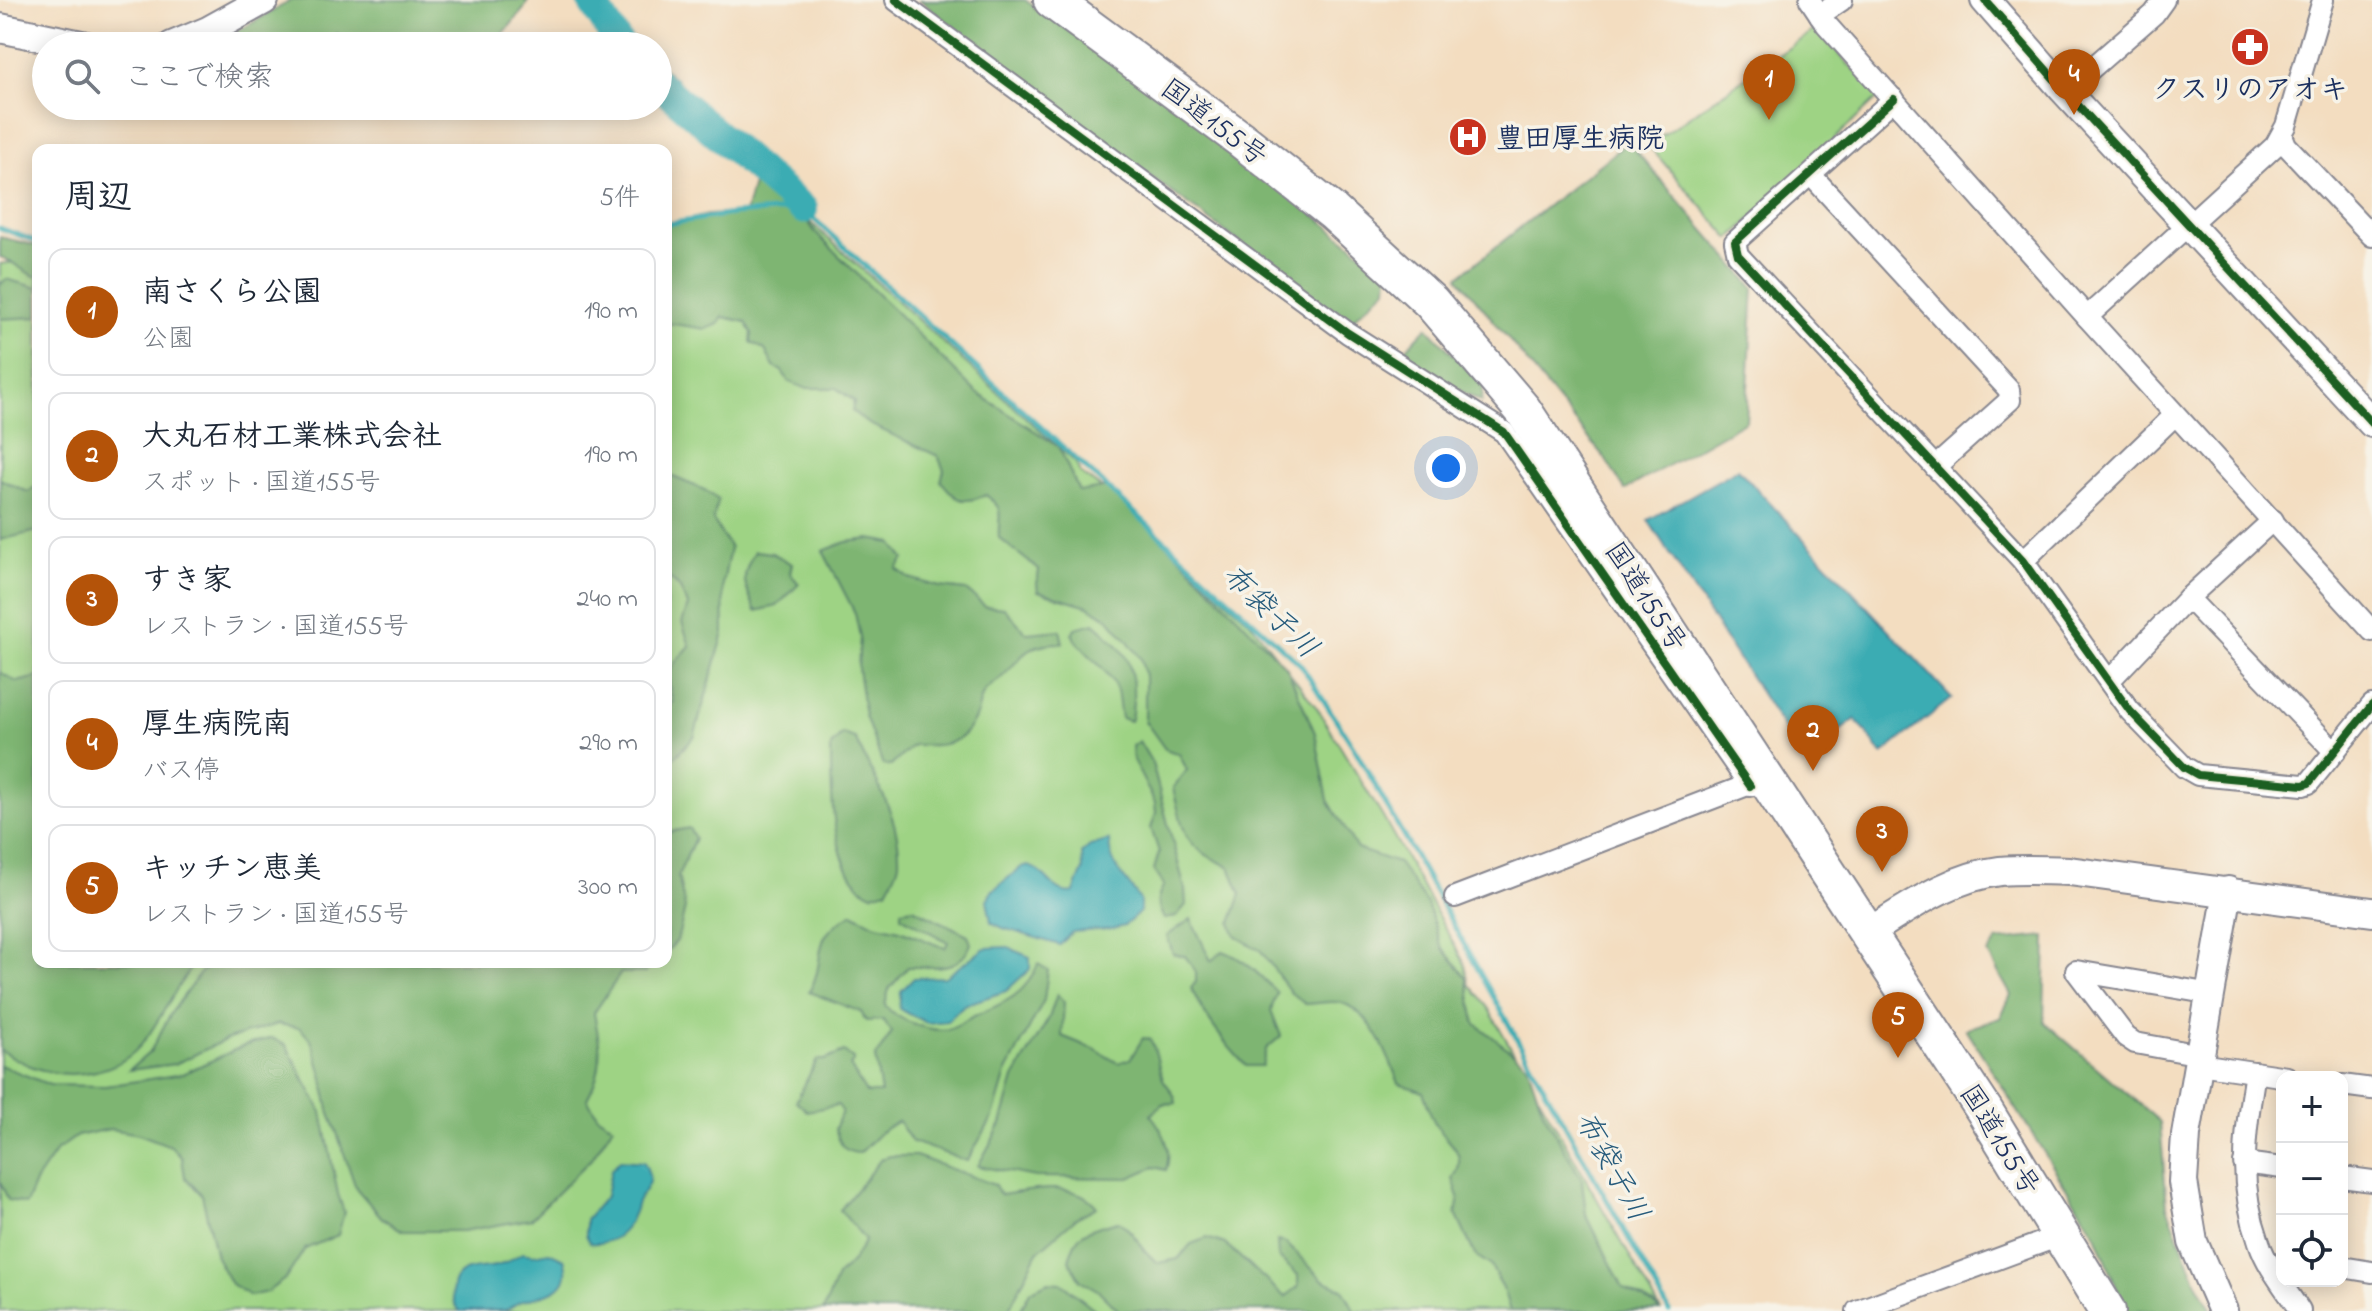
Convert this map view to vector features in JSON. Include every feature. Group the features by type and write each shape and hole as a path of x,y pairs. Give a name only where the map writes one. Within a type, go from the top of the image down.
{"highway":[{"name":"国道155号","path":"1052,0 1344,222 1431,302 1493,372 1532,422 1758,781 1984,1110 2107,1311"}],"street":[{"path":"206,32 264,0"},
{"path":"896,0 1348,333 1504,432 1758,781 1455,897"},
{"path":"1842,0 1815,7 2087,317 2372,631"},
{"path":"1985,0 2063,89 2372,423"},
{"path":"2087,317 2275,146 2282,135 2323,0"},
{"path":"2063,89 2088,72 2154,14 2161,1"},
{"path":"0,28 32,35"},
{"path":"1894,99 1735,242 1736,250 2023,561 2139,721 2184,767 2198,775 2303,785 2309,783 2372,705"},
{"path":"2282,135 2286,145 2370,229"},
{"path":"1811,175 2009,390 2010,400 1935,467"},
{"path":"2023,561 2175,415"},
{"path":"2110,680 2188,598 2273,520"},
{"path":"2188,598 2335,752"},
{"path":"1866,934 1933,893 1963,880 1997,872 2069,871 2372,912"},
{"path":"2223,1311 2193,1242 2183,1182 2186,1135 2228,891"},
{"path":"2212,994 2076,971 2126,1037 2135,1043 2276,1075"},
{"path":"2255,1072 2245,1134 2244,1185 2259,1243 2274,1257 2300,1311"},
{"path":"2348,1086 2372,1089"},
{"path":"2244,1163 2276,1167"},
{"path":"2348,1178 2372,1181"},
{"path":"1857,1311 2062,1235"},
{"path":"2348,1268 2372,1272"}],"green space":[{"path":"292,0 528,0 505,32 236,32"},
{"path":"593,0 605,0 626,32 610,32 611,26"},
{"path":"920,0 1025,0 1189,114 1388,274 1387,288 1349,323 1017,78"},
{"path":"1816,29 1879,97 1730,239 1648,145"},
{"path":"672,77 776,177 816,233 976,392 1059,447 1079,492 1108,487 1287,668 1315,733 1328,800 1357,849 1398,863 1427,904 1442,947 1467,978 1475,1023 1527,1064 1543,1111 1582,1180 1586,1214 1623,1288 1655,1305 1660,1311 1510,1311 1502,1286 1490,1265 1475,1255 1456,1214 1459,1197 1453,1179 1458,1169 1458,1155 1435,1123 1423,1092 1399,1083 1384,1048 1363,1016 1342,1003 1305,1004 1291,993 1261,951 1236,936 1231,923 1241,894 1230,867 1203,853 1188,838 1173,788 1187,770 1179,754 1165,749 1145,721 1145,676 1141,659 1127,640 1109,619 1088,606 1038,591 1039,570 999,538 1000,514 993,500 986,495 971,500 956,497 941,481 944,470 938,456 869,424 852,411 854,401 836,388 805,388 789,382 782,371 774,367 765,350 751,342 752,333 746,322 723,317 719,324 706,329 672,324 672,224 708,215 745,213 754,180 731,144 672,90"},
{"path":"1628,142 1754,288 1746,421 1625,490 1604,457 1458,277"},
{"path":"801,214 1076,463 1080,473 1104,490 1249,621 1317,708 1387,824 1465,964 1469,984 1486,1004 1661,1311 0,1311 0,264 32,260 32,968 672,968 672,229"},
{"path":"0,237 32,245 32,275 10,261 0,257"},
{"path":"6,279 32,286 32,317 0,319 0,285"},
{"path":"1427,327 1483,386 1482,402 1425,373 1401,354"},
{"path":"672,476 705,490 718,500 713,520 730,548 723,584 724,633 694,737 672,760 672,667 690,646 682,623 688,605 672,581"},
{"path":"0,479 28,492 32,489 32,532 0,540"},
{"path":"870,539 892,543 904,559 897,569 909,578 940,587 966,590 985,606 1004,608 1027,633 1060,630 1063,643 1040,645 1026,652 984,692 970,728 957,740 942,745 913,745 891,766 883,765 865,716 858,669 860,637 855,613 823,551 846,542"},
{"path":"755,551 772,553 792,564 790,573 799,584 777,606 756,611 745,581"},
{"path":"1094,623 1126,657 1133,688 1130,721 1121,718 1113,683 1072,634 1075,628"},
{"path":"0,672 17,682 32,678 32,968 191,968 145,1040 122,1061 109,1067 79,1074 48,1071 0,1050"},
{"path":"842,734 855,738 896,829 897,869 887,890 872,894 858,885 848,870 837,836 832,798 831,746"},
{"path":"1139,741 1152,763 1185,889 1186,905 1176,917 1164,919 1159,906 1158,898 1164,885 1154,870 1159,852 1151,828 1156,813 1155,803 1133,760 1132,746"},
{"path":"689,828 695,838 678,876 685,908 677,941 672,946 672,831"},
{"path":"913,908 968,935 971,944 960,960 953,964 908,967 889,989 885,1005 905,1020 932,1029 948,1029 1013,997 1027,983 1038,964 1048,970 1044,1000 1006,1073 993,1117 967,1161 912,1142 898,1121 881,1132 860,1153 850,1151 841,1143 835,1129 842,1111 838,1105 807,1111 796,1101 817,1060 844,1052 854,1060 850,1066 866,1093 881,1093 875,1058 892,1032 883,1020 866,1021 861,1012 809,992 829,931 853,913 874,924 900,930 945,948 948,942 901,916 901,910"},
{"path":"1191,919 1211,961 1223,951 1231,954 1277,993 1271,1010 1281,1036 1266,1049 1262,1066 1246,1066 1222,1039 1191,988 1196,982 1196,972 1185,956 1173,954 1167,936"},
{"path":"2046,936 2044,1022 2160,1122 2167,1206 2195,1278 2212,1311 2126,1311 2096,1235 1966,1029 2000,1018 2011,995 1988,954 1997,941"},
{"path":"207,968 650,968 645,973 621,973 594,1013 600,1058 597,1077 587,1099 598,1116 613,1126 592,1158 531,1219 463,1231 403,1231 382,1218 356,1188 329,1110 311,1040 300,1028 278,1024 225,1040 175,1064 129,1070 150,1052 171,1013"},
{"path":"1057,994 1064,1002 1062,1036 1118,1063 1130,1059 1143,1038 1150,1039 1163,1079 1176,1103 1162,1104 1151,1115 1166,1141 1166,1170 1154,1167 1129,1178 1035,1177 978,1166 1001,1124 1014,1078 1049,1018"},
{"path":"272,1038 286,1045 322,1112 344,1212 338,1235 305,1249 286,1278 267,1292 250,1296 231,1284 216,1257 202,1195 185,1177 182,1158 171,1146 139,1134 110,1129 77,1136 56,1151 36,1180 26,1204 8,1200 0,1181 0,1065 50,1085 105,1086 182,1074 246,1045"},
{"path":"916,1156 995,1185 1000,1195 1065,1190 1088,1198 1097,1207 1076,1218 1038,1251 1008,1311 823,1311 837,1277 854,1259 865,1240 840,1210 881,1159"},
{"path":"1118,1221 1158,1263 1178,1259 1191,1244 1207,1238 1225,1244 1285,1297 1298,1287 1298,1275 1278,1257 1277,1241 1286,1243 1323,1280 1343,1289 1355,1311 1119,1311 1099,1291 1080,1280 1069,1260 1080,1236"},
{"path":"1048,1282 1061,1283 1097,1311 1020,1311 1030,1291"}],"water":[{"path":"1738,469 1952,698 1882,754 1856,719 1803,758 1648,520"},
{"path":"1109,840 1115,865 1140,900 1140,912 1124,926 1072,932 1060,945 991,922 987,900 992,891 1023,866 1037,870 1060,890 1074,892 1083,870 1082,853 1090,846"},
{"path":"1006,947 1030,957 1030,969 1006,991 964,1005 947,1021 927,1023 899,1009 901,991 914,978 945,977 985,948"},
{"path":"620,1160 644,1162 649,1175 648,1184 622,1232 611,1240 590,1243 586,1236 586,1219 606,1196 611,1170"},
{"path":"549,1252 564,1259 565,1278 556,1290 505,1310 460,1311 456,1306 454,1282 462,1273 500,1265 522,1253 533,1255"}],"waterway":[{"path":"591,0 611,32"},
{"path":"672,95 803,209"},
{"name":"布袋子川","path":"672,223 732,214 803,209 1301,665 1356,751 1669,1311"},
{"name":"布袋子川","path":"0,228 32,240"}],"cycle path":[{"path":"896,0 1348,333 1504,432 1750,786"},
{"path":"1985,0 2063,89 2372,423"},
{"path":"1894,99 1735,242 1738,255 2023,561 2130,711 2184,767 2198,775 2303,785 2309,783 2372,705"}],"place":[{"name":"クスリのアオキ","path":"2250,47"},
{"name":"厚生病院南","path":"2074,115"},
{"name":"南さくら公園","path":"1769,120"},
{"name":"豊田厚生病院","path":"1468,137"},
{"name":"大丸石材工業株式会社","path":"1813,771"},
{"name":"すき家","path":"1882,872"},
{"name":"キッチン恵美","path":"1898,1058"}]}
